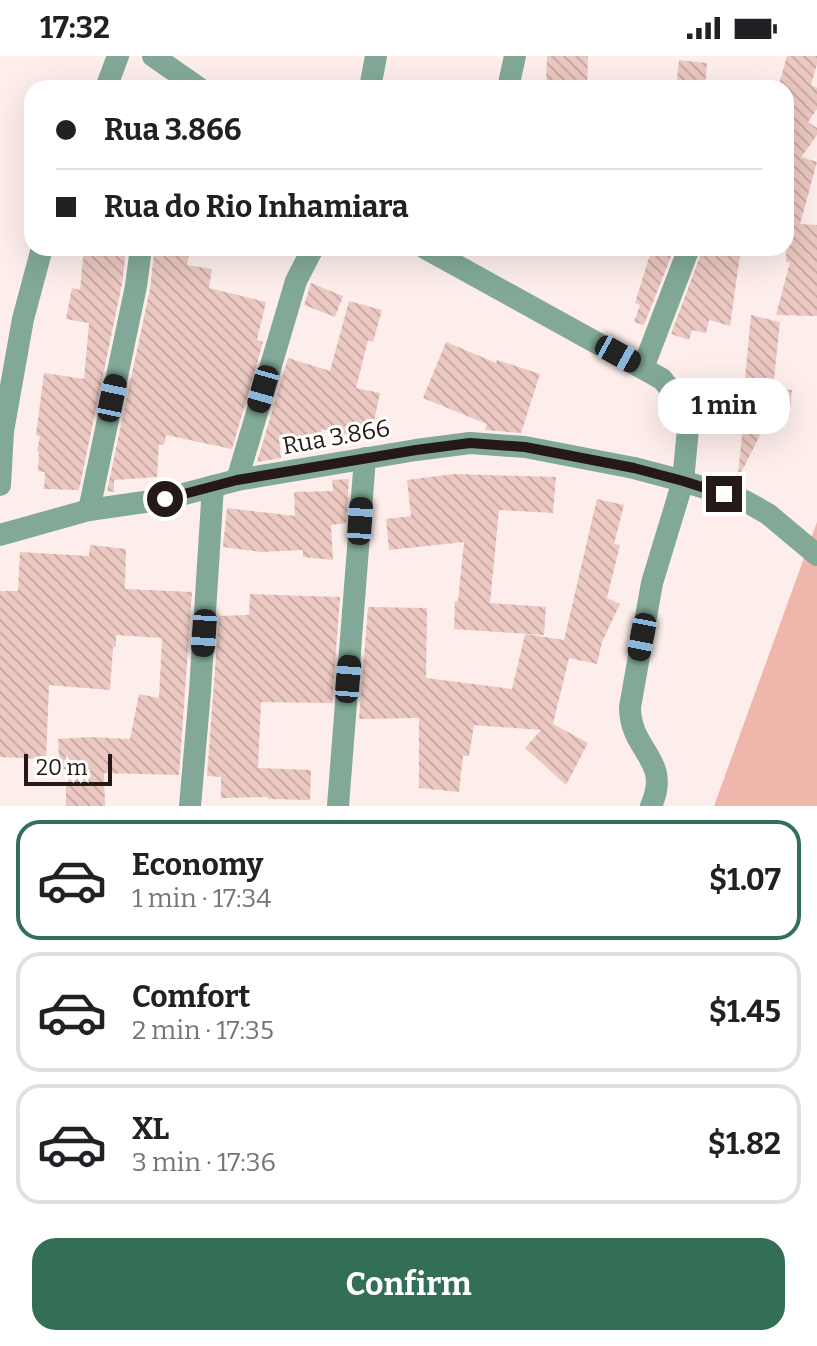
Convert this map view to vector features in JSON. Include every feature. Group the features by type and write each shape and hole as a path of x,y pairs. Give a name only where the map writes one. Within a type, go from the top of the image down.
{"street":[{"path":"109,80 118,56"},
{"path":"153,56 188,80"},
{"path":"372,80 376,56"},
{"path":"510,80 515,56"},
{"path":"0,485 5,417 23,319 40,256"},
{"path":"89,510 140,256"},
{"path":"237,480 296,281 309,256"},
{"path":"440,256 662,379 681,403 688,429 683,481 652,583 630,707 630,718 638,742 655,768 658,779 658,791 651,806"},
{"path":"469,271 472,256"},
{"path":"643,368 686,256"},
{"name":"Rua 3.866","path":"0,535 89,510 165,499 237,480 470,443 525,447 634,468 745,501 768,514 817,555"},
{"path":"338,806 365,458"},
{"path":"190,806 213,486"}],"shaded area":[{"path":"817,522 817,806 714,806"}],"building":[{"path":"547,56 588,56 587,80 546,80"},
{"path":"787,56 817,56 811,85 817,88 817,109 808,122 817,128 817,135 801,157 817,162 800,224 817,225 817,316 776,315 790,262 786,262 786,256 794,256 794,80 780,80"},
{"path":"679,60 707,63 706,80 677,80"},
{"path":"83,256 125,256 79,490 44,489 45,472 38,471 40,436 36,435 44,373 84,379 89,323 66,319 72,288 80,290"},
{"path":"154,256 189,256 187,265 212,269 209,288 266,302 257,340 263,342 232,449 166,435 164,445 159,444 157,477 114,480 114,492 107,491 150,289"},
{"path":"650,256 671,256 644,325 634,322 640,305 635,303"},
{"path":"700,256 740,256 730,326 709,320 706,333 692,330 689,340 671,334"},
{"path":"311,283 343,296 335,317 304,305"},
{"path":"349,301 382,310 373,342 368,340 356,388 380,393 370,440 322,429 318,446 279,438 281,458 257,462 288,358 330,371"},
{"path":"751,315 780,322 773,388 792,390 789,419 769,417 740,475 738,474"},
{"path":"446,342 496,363 497,360 540,374 521,433 485,430 487,424 423,398"},
{"path":"454,474 556,477 553,513 499,510 490,603 546,607 544,635 454,629 464,542 389,550 386,519 411,516 407,480"},
{"path":"349,479 346,523 331,525 333,560 303,557 303,550 261,552 223,547 227,508 295,516 294,492 333,491 332,480"},
{"path":"597,499 624,505 614,544 620,545 607,598 620,604 602,642 597,664 569,658 553,724 588,743 566,785 525,748 541,730 474,725 469,756 463,756 459,792 419,788 419,718 359,719 368,607 427,608 426,678 512,689 525,634 564,640"},
{"path":"90,545 126,549 125,589 192,592 179,775 104,773 105,806 66,806 66,770 60,770 58,739 130,739 139,694 159,698 162,638 116,635 110,690 49,685 46,759 0,757 0,591 18,591 20,552 89,556"},
{"path":"250,594 340,597 332,703 261,702 258,768 311,770 310,800 221,798 221,777 207,776 219,616 249,615"}],"route":[{"path":"165,499 237,480 470,443 525,447 634,468 724,494"}]}
